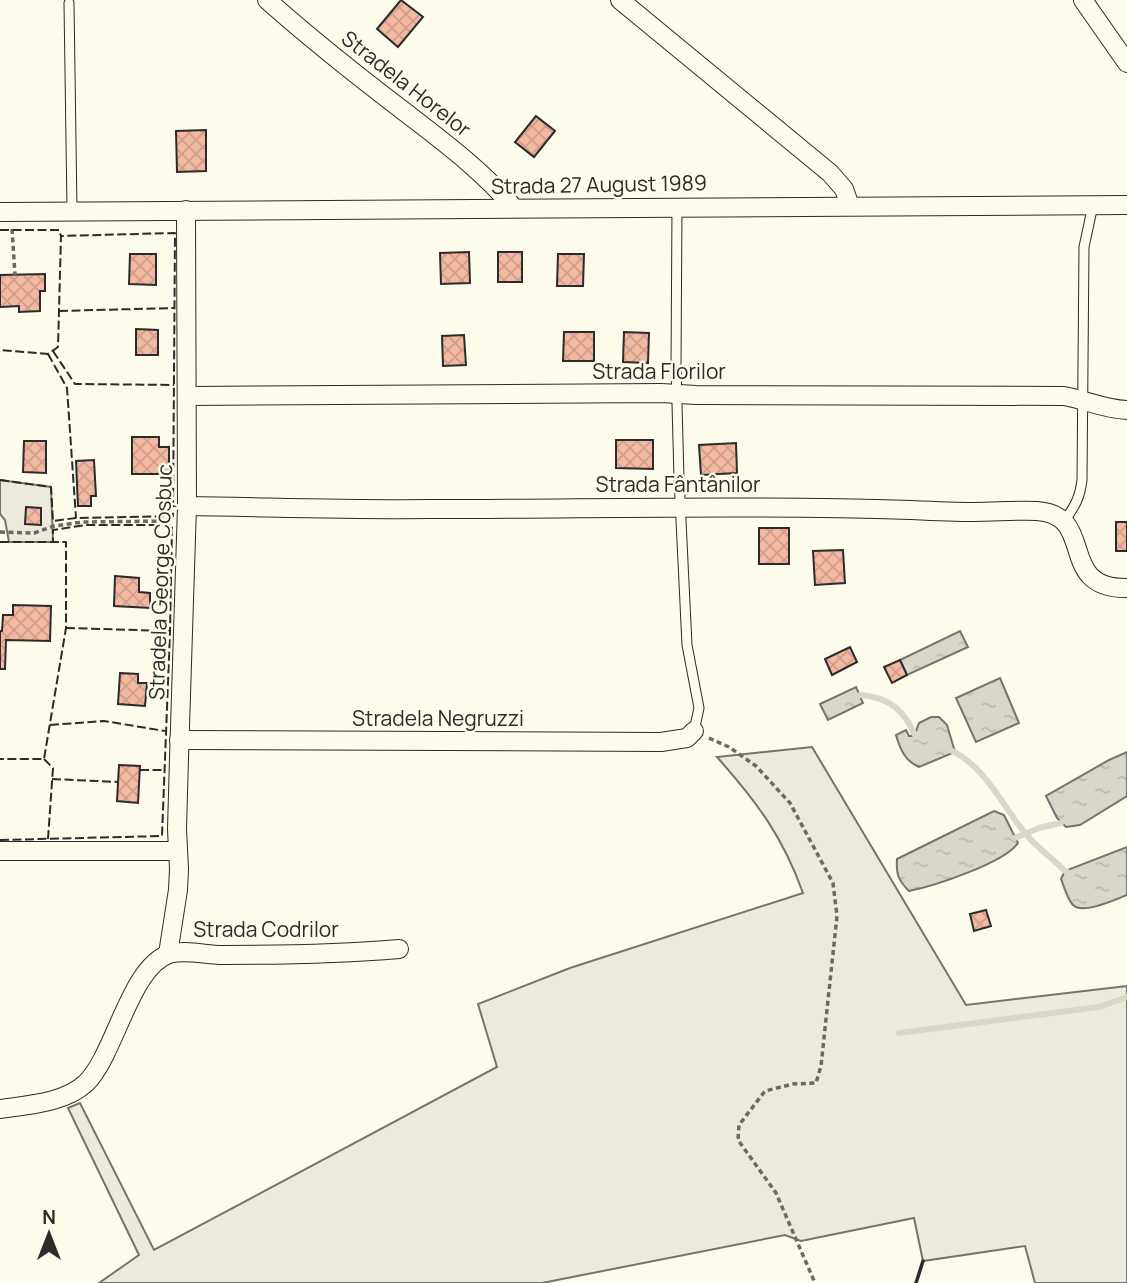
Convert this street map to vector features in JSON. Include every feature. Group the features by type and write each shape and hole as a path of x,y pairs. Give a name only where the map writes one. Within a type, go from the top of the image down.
{"street":[{"name":"Stradela Horelor","path":"267,0 318,45 489,180 514,208"},
{"path":"620,0 830,173 844,189 849,206"},
{"path":"1083,0 1127,64"},
{"name":"Strada 27 August 1989","path":"0,212 1127,205"},
{"name":"Stradela George Coșbuc","path":"168,954 178,890 179,740 187,513 186,210"},
{"name":"Strada Florilor","path":"188,396 1064,396 1084,400 1109,410 1127,411"},
{"name":"Strada Fântânilor","path":"187,513 682,507 1037,511 1052,513 1064,520"},
{"path":"1064,520 1076,542 1086,572 1098,584 1127,588"},
{"name":"Stradela Negruzzi","path":"179,740 662,742 687,738 694,731"},
{"path":"0,851 178,851"},
{"name":"Strada Codrilor","path":"0,1109 53,1100 86,1083 97,1068 145,975 168,954 321,954 399,949"}],"lane":[{"path":"69,3 72,211"},
{"path":"1064,520 1075,507 1080,494 1084,400 1084,247 1093,205"},
{"path":"677,207 676,366 687,645 699,708 694,731"}],"path":[{"path":"12,227 15,275"},
{"path":"0,532 34,533 54,526 83,522 187,513"},
{"path":"694,731 729,747 756,766 790,803 833,883 837,916 821,1066 816,1083 793,1084 765,1091 739,1125 738,1132 738,1140 776,1193 815,1283"}],"shaded area":[{"path":"0,480 51,487 53,542 9,542 5,520 0,514"},
{"path":"812,747 966,1005 1127,986 1127,1283 1035,1283 1025,1246 923,1261 914,1218 801,1241 785,1235 542,1283 99,1283 139,1255 68,1108 80,1103 154,1250 497,1067 478,1004 570,968 803,893 787,854 768,821 717,757"}],"water":[{"path":"960,631 968,647 907,675 900,660"},
{"path":"1000,678 1019,723 976,742 956,698"},
{"path":"856,687 863,703 828,720 820,704"},
{"path":"931,717 939,717 947,725 955,752 919,767 904,754 896,735 906,730 909,736 914,736 919,723"},
{"path":"1127,752 1127,796 1080,825 1066,827 1057,818 1046,796"},
{"path":"994,811 1004,815 1018,843 1010,851 984,866 951,879 909,891 905,887 898,876 897,859"},
{"path":"1127,847 1127,895 1092,907 1078,908 1073,905 1061,879 1065,871"}],"building":[{"path":"401,0 423,17 398,47 377,29"},
{"path":"536,116 555,131 534,157 515,142"},
{"path":"206,130 206,171 177,172 176,131"},
{"path":"469,252 470,283 441,284 440,253"},
{"path":"498,252 522,252 522,282 498,282"},
{"path":"130,254 156,254 156,285 129,284"},
{"path":"558,254 584,254 583,286 557,286"},
{"path":"45,274 45,291 40,291 40,311 19,312 19,306 0,307 0,275"},
{"path":"136,329 158,330 158,355 136,355"},
{"path":"564,332 594,332 594,361 563,361"},
{"path":"624,332 649,333 648,363 623,362"},
{"path":"464,335 466,365 443,366 442,336"},
{"path":"132,437 159,437 159,447 169,447 169,474 132,474"},
{"path":"616,440 653,440 653,469 616,468"},
{"path":"24,441 46,441 46,473 23,472"},
{"path":"736,443 737,473 701,475 699,445"},
{"path":"94,460 96,496 91,496 91,506 78,506 76,461"},
{"path":"26,507 41,508 41,525 25,524"},
{"path":"1116,522 1127,522 1127,551 1116,551"},
{"path":"759,528 789,528 789,564 759,564"},
{"path":"843,550 845,583 815,585 813,551"},
{"path":"115,576 139,578 139,592 150,593 150,608 114,606"},
{"path":"13,605 51,606 50,641 6,640 5,669 0,669 0,631 3,615 13,615"},
{"path":"850,647 857,662 832,675 825,659"},
{"path":"900,660 907,675 892,683 884,667"},
{"path":"120,673 138,674 138,683 147,683 145,706 118,704"},
{"path":"119,765 140,766 138,803 117,801"},
{"path":"986,910 991,926 974,931 970,914"}],"waterway":[{"path":"860,695 876,698 896,708 917,737 922,739"},
{"path":"948,749 961,756 982,775 1029,838 1065,871 1072,874"},
{"path":"1015,838 1061,823"},
{"path":"899,1033 1099,1007 1127,997"}],"fence":[{"path":"0,230 59,230 61,236 58,347 48,354 0,350"},
{"path":"0,480 51,487 53,521 173,516 175,233 61,236"},
{"path":"59,311 174,308"},
{"path":"53,351 75,384 174,385"},
{"path":"48,354 67,388 76,518"},
{"path":"0,840 162,836 172,525 86,525 53,530 53,542"},
{"path":"0,542 66,542 66,628 44,759 0,759"},
{"path":"66,628 170,631"},
{"path":"50,725 104,721 165,731"},
{"path":"44,759 53,768 48,839"},
{"path":"140,770 164,770"},
{"path":"52,779 118,782"}],"wall":[{"path":"916,1283 923,1261"}]}
